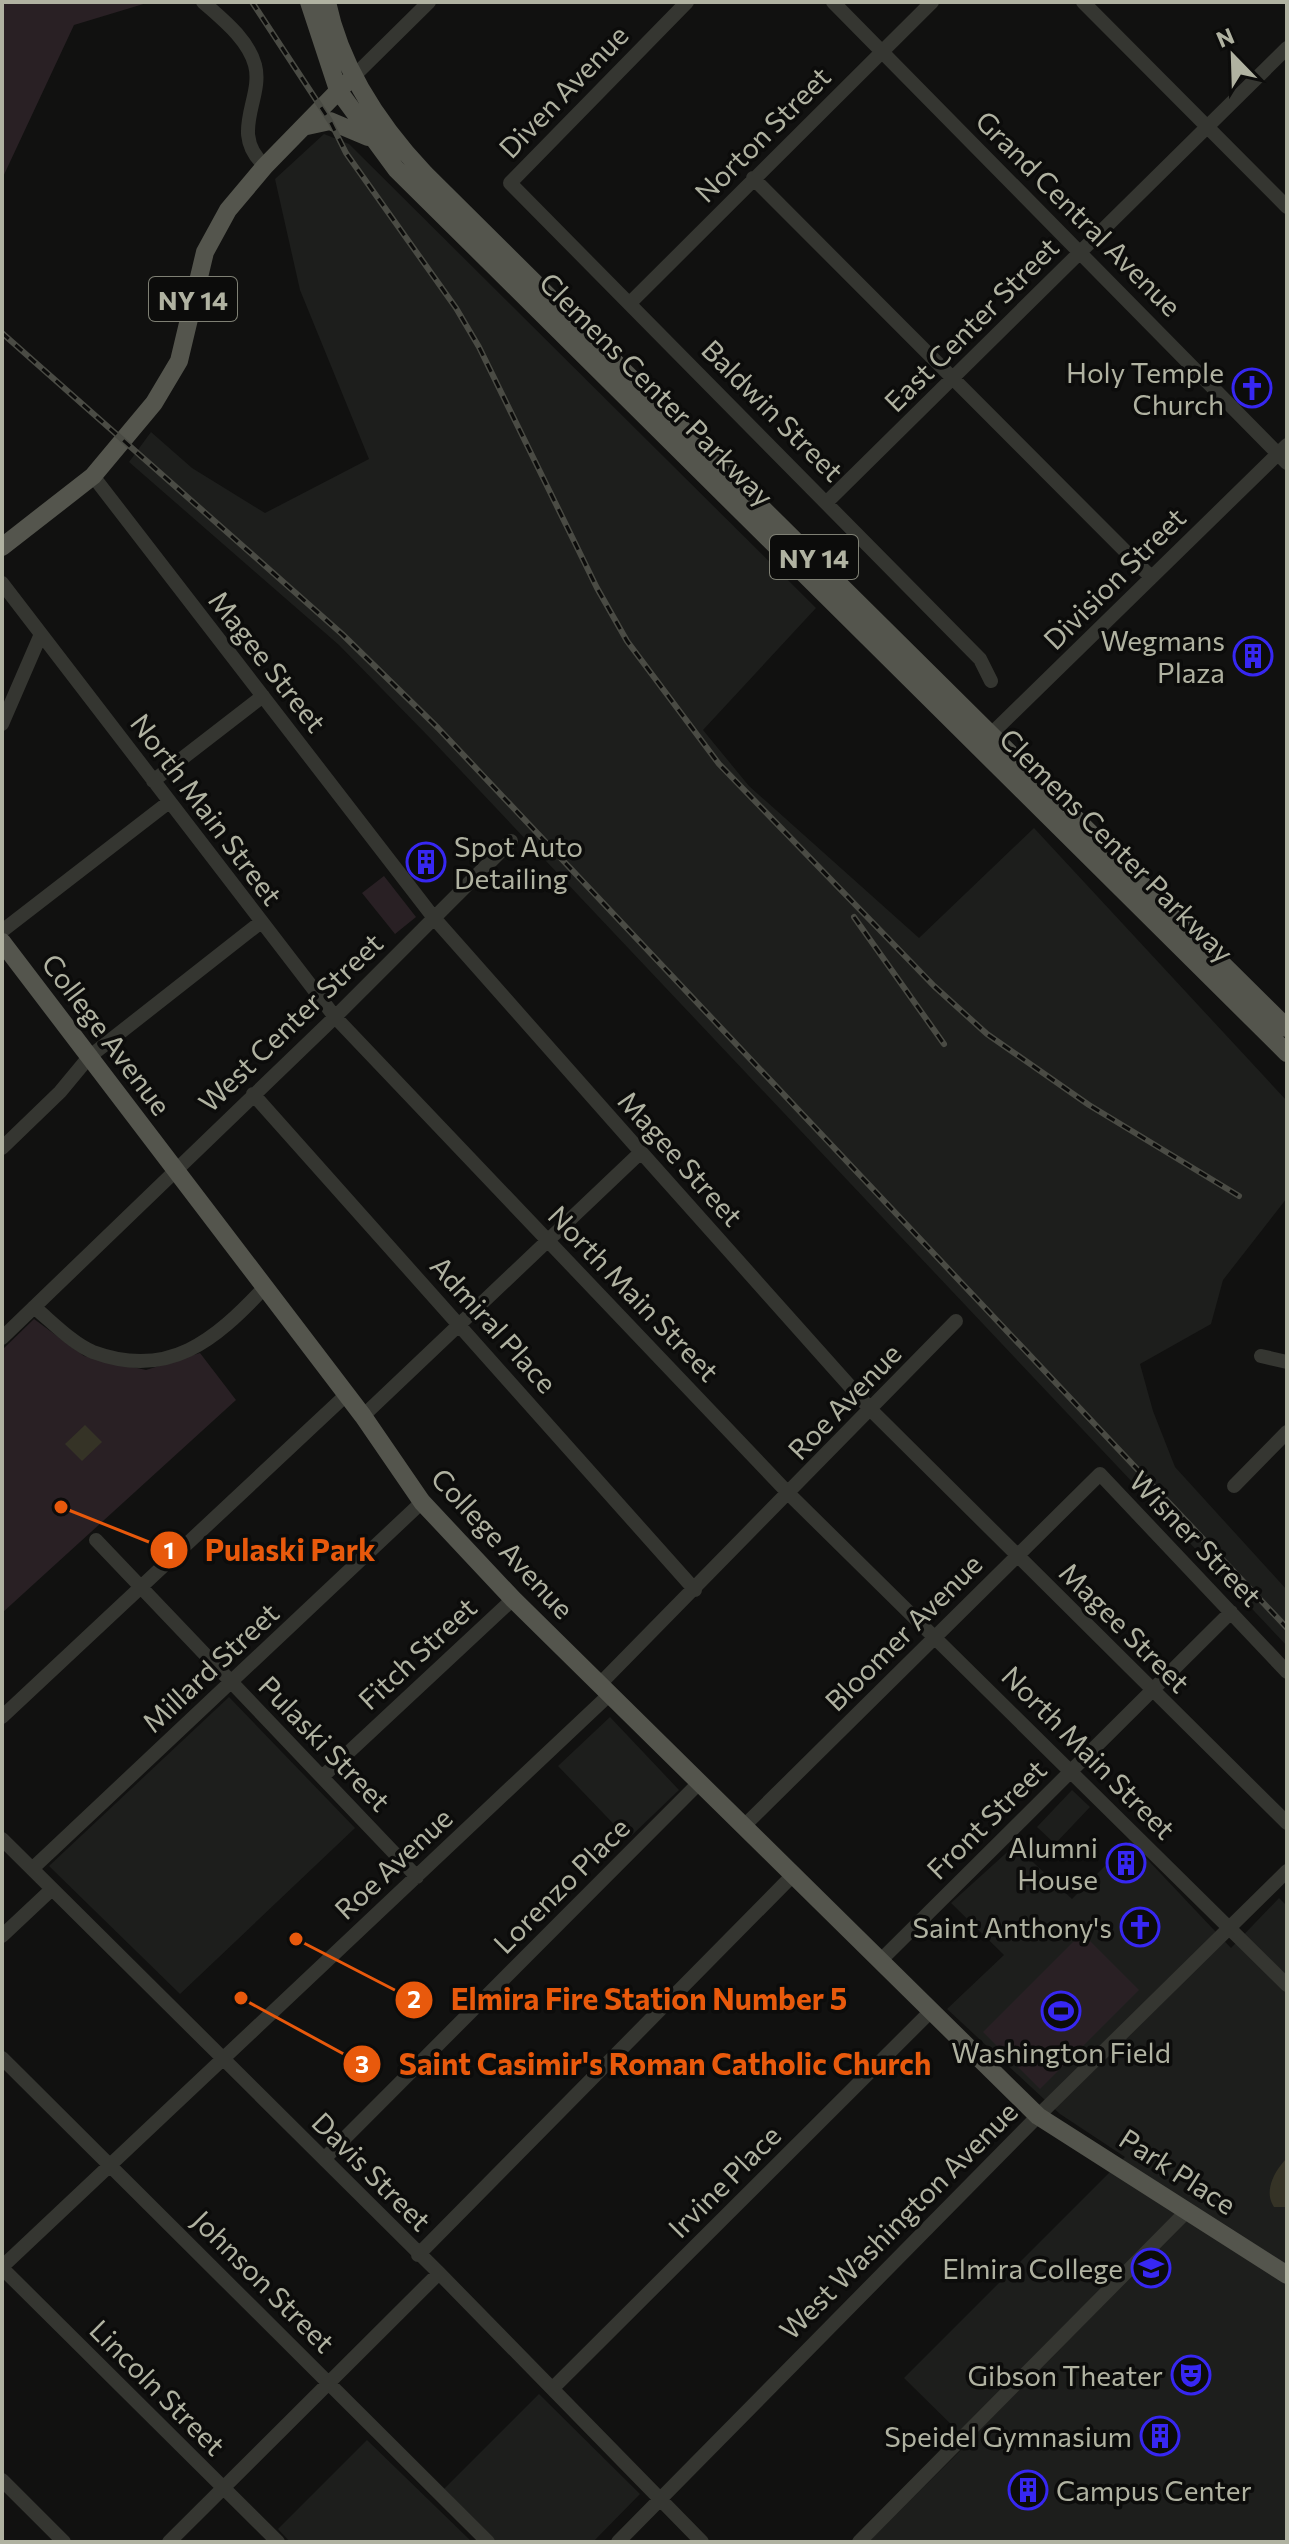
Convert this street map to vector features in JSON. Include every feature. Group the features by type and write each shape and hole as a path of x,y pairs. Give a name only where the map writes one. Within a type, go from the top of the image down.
{"main road":[{"name":"Clemens Center Parkway","path":"309,2 338,90 369,137 420,195 984,741 1287,1028"},
{"name":"Clemens Center Parkway","path":"327,2 337,37 377,117 425,174 1287,1053"},
{"path":"338,90 354,76"},
{"name":"NY 14","path":"2,547 93,476 128,437 179,361 205,252 228,210 265,166 307,126 338,90"},
{"name":"NY 14","path":"307,126 330,121 369,137"},
{"name":"College Avenue","path":"2,942 363,1416 422,1502 604,1690 1038,2116"},
{"name":"Park Place","path":"1038,2116 1287,2275"}],"street":[{"path":"203,2 231,27 256,66 248,131 253,155 265,166"},
{"path":"354,76 429,2"},
{"name":"Diven Avenue","path":"510,183 687,2"},
{"name":"Grand Central Avenue","path":"833,2 1284,454"},
{"name":"Norton Street","path":"630,303 932,2"},
{"path":"1083,2 1287,207"},
{"name":"East Center Street","path":"828,501 1287,48"},
{"path":"753,178 952,381 1151,577"},
{"name":"Baldwin Street","path":"510,183 828,501 980,659 991,681"},
{"name":"Division Street","path":"984,741 1151,577 1284,454"},
{"name":"Magee Street","path":"93,476 434,918 641,1152 872,1411 1287,1823"},
{"name":"North Main Street","path":"2,583 335,1017 790,1495 1287,1985"},
{"path":"2,724 41,634"},
{"path":"153,781 263,696"},
{"path":"2,931 169,802"},
{"name":"West Center Street","path":"2,1338 335,1017 511,841"},
{"path":"2,1148 60,1092 89,1057 261,922"},
{"name":"Admiral Place","path":"253,1094 695,1590"},
{"path":"363,1416 641,1152"},
{"path":"34,1307 90,1351 154,1363 203,1345 264,1288"},
{"name":"Roe Avenue","path":"2,2268 417,1877 604,1690 695,1590 956,1321"},
{"path":"1261,1356 1287,1362"},
{"path":"2,1717 345,1396"},
{"path":"1234,1486 1287,1432"},
{"name":"Bloomer Avenue","path":"743,1827 1100,1474"},
{"name":"Wisner Street","path":"1100,1474 1287,1672"},
{"name":"Millard Street","path":"32,1869 422,1502"},
{"name":"Pulaski Street","path":"96,1540 417,1877"},
{"name":"Fitch Street","path":"322,1777 513,1599"},
{"name":"Front Street","path":"880,1961 1231,1612"},
{"name":"Lorenzo Place","path":"324,2159 699,1783"},
{"name":"Davis Street","path":"2,1839 439,2273 702,2542"},
{"name":"West Washington Avenue","path":"618,2542 1038,2116 1287,1871"},
{"path":"418,2255 793,1875"},
{"path":"2,1936 52,1889"},
{"name":"Irvine Place","path":"553,2388 931,2011"},
{"name":"Johnson Street","path":"2,2058 488,2542"},
{"path":"859,2542 1188,2210"},
{"name":"Lincoln Street","path":"2,2268 278,2542"},
{"path":"169,2542 439,2273"},
{"path":"2,2480 64,2542"}],"shaded area":[{"path":"2,2 150,2 74,25 2,179"},
{"path":"324,134 349,144 816,608 703,730 749,786 919,938 1034,828 1287,1101 1287,1198 1223,1280 1211,1324 1140,1364 1153,1411 1175,1467 1287,1590 1287,1646 429,737 339,645 129,462 151,432 192,468 265,513 369,459 300,290 275,179"},
{"path":"384,876 416,917 395,934 362,893"},
{"path":"34,1319 84,1356 146,1370 200,1353 236,1400 2,1613 2,1350"},
{"path":"85,1425 102,1442 82,1461 65,1444"},
{"path":"229,1697 355,1828 180,1994 49,1866"},
{"path":"610,1717 679,1790 628,1839 558,1766"},
{"path":"1072,1790 1090,1807 1055,1844 1037,1827"},
{"name":"Elmira College","path":"1130,1841 1231,1948 1279,1898 1287,1906 1287,2542 868,2542 969,2442 904,2378 1125,2157 1060,2114 947,2009 1004,1955 951,1903 1015,1845 1072,1899"},
{"name":"Washington Field","path":"1082,1933 1139,1990 1040,2089 983,2032"},
{"path":"1287,2158 1287,2207 1274,2207 1270,2188 1278,2168"},
{"path":"539,2394 640,2494 593,2542 496,2542 443,2490"},
{"path":"367,2440 472,2542 290,2542 278,2529"}],"railway":[{"path":"252,2 330,121 346,153 456,308 479,347 597,588 627,641 719,764 934,986 987,1034 1089,1105 1239,1196"},
{"path":"2,333 342,634 438,728 1287,1628"},
{"path":"854,917 944,1044"}],"place":[{"name":"Holy Temple Church","path":"1252,388"},
{"name":"Wegmans Plaza","path":"1253,656"},
{"name":"Spot Auto Detailing","path":"426,862"},
{"name":"Pulaski Park","path":"61,1507"},
{"name":"Alumni House","path":"1126,1863"},
{"name":"Saint Anthony's","path":"1140,1927"},
{"name":"Elmira Fire Station Number 5","path":"296,1939"},
{"name":"Saint Casimir's Roman Catholic Church","path":"241,1998"},
{"name":"Washington Field","path":"1061,2011"},
{"name":"Elmira College","path":"1151,2268"},
{"name":"Gibson Theater","path":"1191,2375"},
{"name":"Speidel Gymnasium","path":"1160,2436"},
{"name":"Campus Center","path":"1028,2490"}]}
